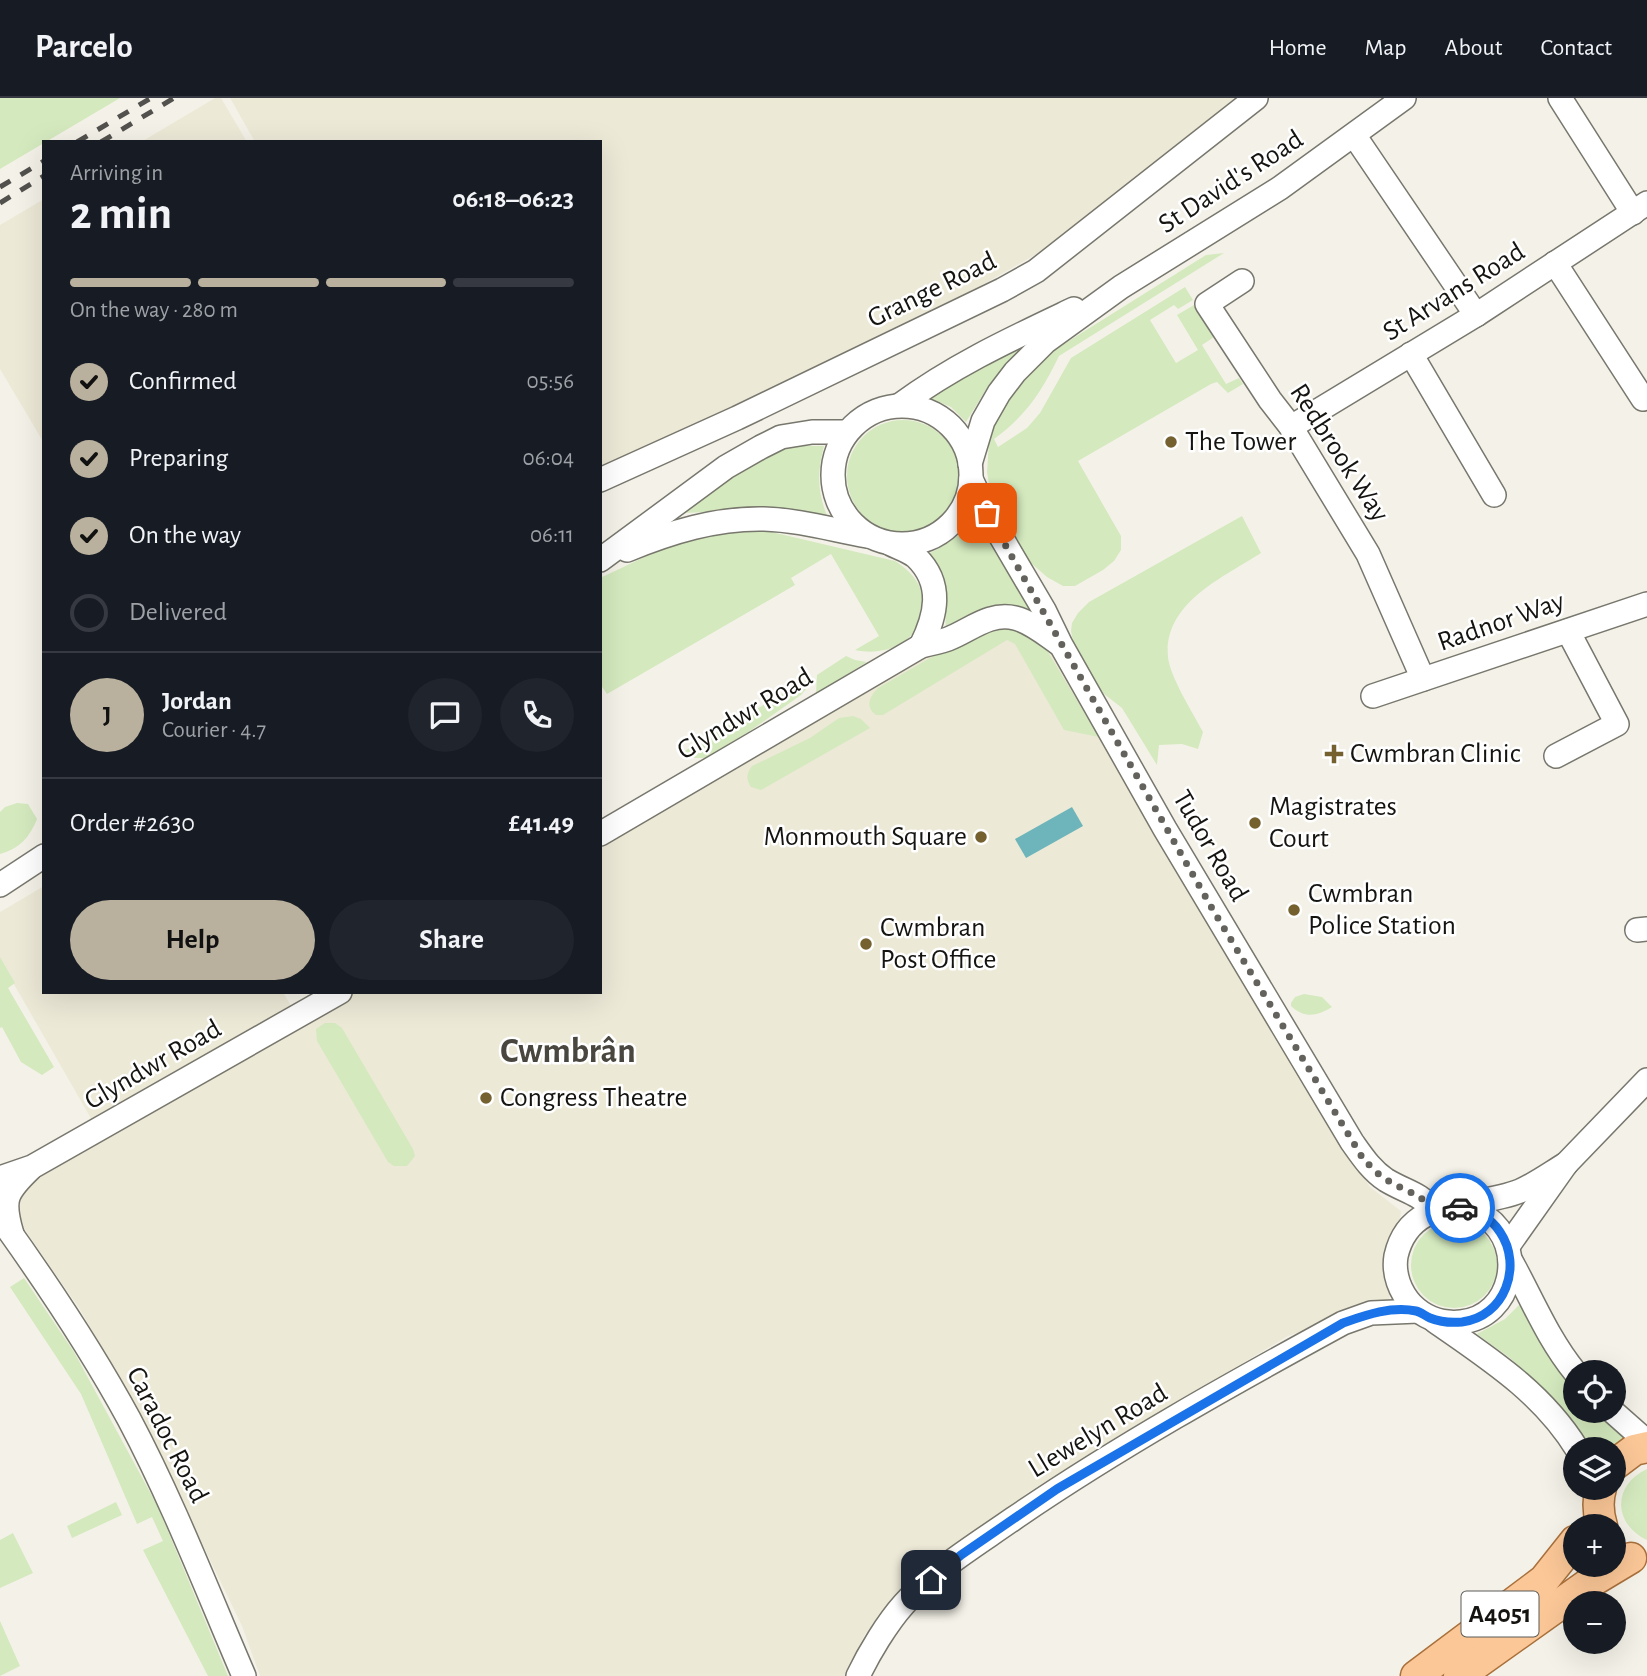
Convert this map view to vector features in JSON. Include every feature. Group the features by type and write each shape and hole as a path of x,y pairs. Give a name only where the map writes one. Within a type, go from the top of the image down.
{"main road":[{"path":"1626,1456 1647,1445"},
{"name":"A4051","path":"1416,1676 1544,1580 1563,1556"},
{"name":"A4051","path":"1459,1676 1591,1582 1636,1559"}],"street":[{"name":"Grange Road","path":"602,479 749,412 1036,271 1256,98"},
{"name":"St David's Road","path":"602,559 675,531 718,522 764,519 801,523 907,544 938,534 951,524 961,511 968,495 970,472 983,421 1015,372 1045,342 1121,287 1248,210 1404,98"},
{"path":"1560,98 1640,208"},
{"path":"1354,135 1476,314"},
{"name":"St Arvans Road","path":"1291,427 1476,314 1640,208"},
{"path":"1555,263 1643,399"},
{"name":"Redbrook Way","path":"1242,281 1207,304 1270,400 1291,427 1368,554 1423,679"},
{"name":"St David's Road","path":"602,559 717,474 761,447 781,437 812,432 847,432 862,418 880,409 900,405 936,379 969,361 1121,287"},
{"path":"1412,354 1494,495"},
{"path":"900,405 928,411 940,417 960,438 970,472"},
{"path":"847,432 836,450 832,470 834,490 841,509 853,525 915,556 924,569 935,595 935,609 921,646"},
{"name":"Tudor Road","path":"970,472 987,513 1044,610 1061,645 1213,910 1352,1142 1372,1169 1387,1180 1443,1208"},
{"name":"Radnor Way","path":"1373,696 1647,604"},
{"name":"Glyndwr Road","path":"602,833 921,646 949,638 988,619 1002,617 1016,618 1028,623 1061,645"},
{"path":"1556,756 1617,724 1568,631"},
{"path":"0,885 42,857"},
{"name":"Glyndwr Road","path":"32,1167 336,994"},
{"path":"1424,1315 1447,1323 1464,1322 1480,1317 1494,1306 1504,1293 1510,1277 1509,1253 1566,1164 1647,1080"},
{"path":"1566,1164 1519,1191 1443,1208 1420,1217 1408,1228 1399,1244 1395,1262 1397,1279 1405,1297 1424,1315 1508,1373 1532,1393 1569,1437"},
{"path":"0,1178 32,1167"},
{"name":"Caradoc Road","path":"32,1167 7,1194 6,1226 65,1314 129,1419 188,1541 244,1676"},
{"path":"1443,1208 1469,1209 1485,1217 1499,1230 1539,1316 1565,1360"},
{"name":"Llewelyn Road","path":"858,1676 902,1605 961,1555 1057,1489 1343,1323 1371,1313 1424,1315"},
{"path":"1624,1423 1647,1445"}],"shaded area":[{"path":"215,98 221,98 246,140 144,140"},
{"path":"230,98 1235,98 1089,221 1061,240 963,296 602,471 602,140 254,140"},
{"path":"42,200 42,440 0,369 0,225"},
{"path":"1035,636 1053,655 1202,913 1343,1144 1370,1187 1401,1211 1389,1301 1288,1336 1027,1493 882,1613 865,1634 845,1676 260,1676 242,1626 135,1405 79,1308 18,1220 15,1195 34,1178 349,994 602,994 602,847 952,642"},
{"path":"42,887 42,994 284,994 291,1006 93,1122 0,960 0,912"}],"green space":[{"path":"0,98 120,98 49,140 42,140 42,144 0,169"},
{"path":"1224,253 1059,356 1032,402 994,439 998,447 1027,428 1040,413 1071,358 1185,287 1193,300 1178,309 1174,305 1150,320 1176,363 1198,350 1177,315 1194,305 1214,337 1202,345 1226,384 1239,378 1243,384 1228,393 1217,382 1211,384 1078,461 1121,536 1121,550 1114,561 1103,570 1075,586 1063,586 1047,577 1024,557 991,497 987,472 990,426 1011,394 1056,349 1206,255"},
{"path":"1058,320 1006,365 987,388 966,422 951,407 930,398"},
{"path":"903,420 924,424 942,437 955,455 959,476 955,497 942,515 924,528 903,532 882,528 864,515 851,497 847,476 851,455 864,437 882,424"},
{"path":"791,446 824,446 819,482 828,518 765,510 681,513 747,466"},
{"path":"976,515 1041,624 946,630 945,584 930,553 955,537"},
{"path":"1242,516 1261,553 1199,594 1175,621 1169,638 1168,657 1173,674 1203,732 1198,749 1182,744 1159,745 1157,765 1122,708 1099,690 1074,646 1072,623 1089,602"},
{"path":"723,530 763,530 895,561 912,576 922,592 924,608 920,624 910,637 895,647 877,651 855,650 879,636 831,554 791,578 795,585 607,694 602,687 602,577 668,546"},
{"path":"999,627 1016,628 1045,647 1099,737 1064,730 1015,644 1007,640 883,715 876,715 870,709 872,695 878,688 975,632"},
{"path":"846,656 867,662 816,694 817,675"},
{"path":"808,679 807,688 801,695 747,733 705,758 681,753"},
{"path":"853,716 861,719 870,728 761,790 751,787 747,776 752,766 810,738 839,718"},
{"path":"17,803 28,804 37,819 23,841 0,854 0,812"},
{"path":"0,957 15,983 8,988 54,1067 42,1075 21,1062 2,1027 0,1028"},
{"path":"1304,994 1322,997 1332,1007 1316,1014 1301,1013 1291,1006 1291,1003 1295,997"},
{"path":"325,1023 335,1023 342,1028 413,1149 415,1156 407,1166 394,1166 388,1162 317,1041 316,1029"},
{"path":"1454,1222 1470,1226 1484,1235 1493,1249 1497,1265 1493,1281 1484,1295 1470,1304 1454,1308 1438,1304 1424,1295 1415,1281 1411,1265 1415,1249 1424,1235 1438,1226"},
{"path":"24,1278 74,1352 158,1507 228,1676 208,1676 143,1550 163,1541 152,1517 137,1524 81,1394 10,1287"},
{"path":"1523,1301 1554,1363 1563,1374 1563,1413 1548,1394 1510,1358 1477,1334 1505,1319"},
{"path":"1571,1423 1607,1423 1632,1439 1626,1442 1626,1437 1582,1437"},
{"path":"1647,1469 1647,1540 1628,1524 1621,1504 1622,1500 1626,1500 1627,1485"},
{"path":"116,1502 122,1515 72,1538 67,1526"},
{"path":"13,1533 33,1573 0,1588 0,1540"},
{"path":"0,1621 20,1666 0,1676"}],"water":[{"path":"1072,807 1083,826 1026,858 1015,839"}],"railway":[{"path":"80,140 151,98"},
{"path":"104,140 174,98"},
{"path":"0,187 42,162"},
{"path":"0,203 42,177"}],"way so far":[{"path":"987,513 1165,829 1362,1157 1387,1180 1420,1195 1435,1210 1460,1208"}],"place":[{"name":"The Tower","path":"1171,442"},
{"name":"Cwmbran Clinic","path":"1334,754"},
{"name":"Magistrates Court","path":"1255,823"},
{"name":"Monmouth Square","path":"981,837"},
{"name":"Cwmbran Police Station","path":"1294,910"},
{"name":"Cwmbran Post Office","path":"866,944"},
{"name":"Congress Theatre","path":"486,1098"}],"district":[{"name":"Cwmbrân","path":"568,1051"}],"route":[{"path":"931,1580 961,1555 1057,1489 1343,1323 1371,1313 1395,1311 1418,1311 1447,1323 1480,1317 1494,1306 1504,1293 1510,1277 1511,1261 1508,1246 1499,1230 1485,1217 1469,1209 1460,1208"}]}
